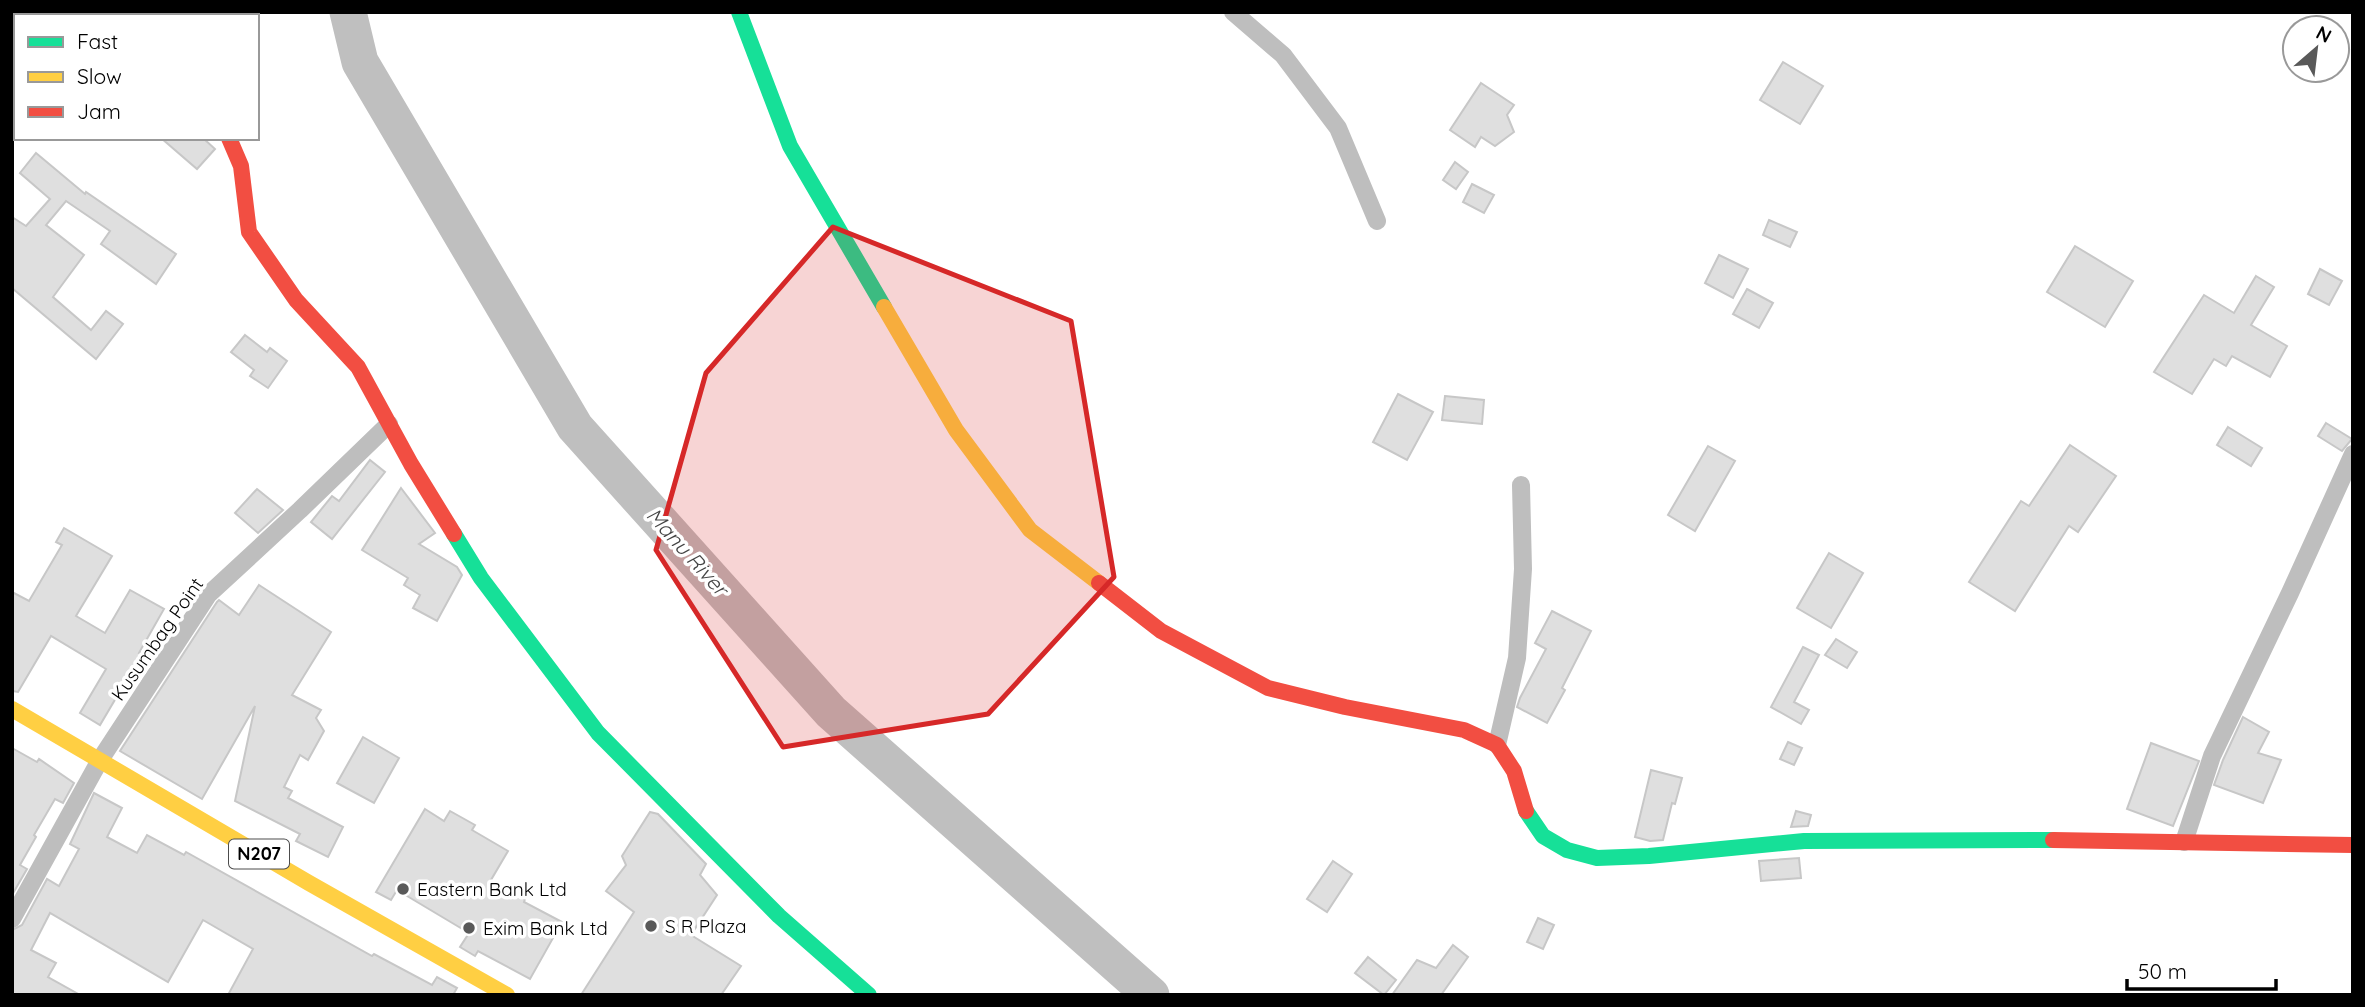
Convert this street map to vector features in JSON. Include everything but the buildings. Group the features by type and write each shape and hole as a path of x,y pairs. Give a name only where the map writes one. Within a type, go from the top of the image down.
{"main road":[{"path":"739,12 790,146 956,430 1030,530 1161,631 1268,688 1345,707 1464,730 1497,745 1514,771 1524,807 1543,836 1567,850 1597,858 1649,856 1804,841 2353,845"},
{"path":"230,140 241,166 248,232 296,300 358,367 481,578 598,733 779,916 869,995"},
{"name":"N207","path":"12,709 507,995"}],"street":[{"path":"1233,12 1283,55 1338,128 1377,221"},
{"name":"Kusumbag Point","path":"12,919 100,760 208,595 389,424"},
{"path":"2184,842 2212,755 2353,454"},
{"path":"1497,745 1517,658 1523,569 1521,485"}],"highlighted area":[{"path":"833,227 1071,321 1114,577 988,714 783,747 656,550 706,373"}],"waterway":[{"name":"Manu River","path":"348,12 360,62 575,427 831,712 1151,995"}],"traffic: fast":[{"path":"739,12 790,146 884,307"},
{"path":"454,534 481,578 598,733 779,916 869,995"},
{"path":"1526,811 1543,836 1567,850 1597,858 1649,856 1804,841 2053,840"}],"traffic: slow":[{"path":"884,307 956,430 1030,530 1099,583"},
{"path":"12,709 507,995"}],"traffic: jam":[{"path":"230,140 241,166 249,232 296,300 358,367 411,464 454,534"},
{"path":"1099,583 1161,631 1268,688 1345,707 1464,730 1497,745 1514,771 1526,811"},
{"path":"2053,840 2353,845"}],"place":[{"name":"Eastern Bank Ltd","path":"403,889"},
{"name":"S R Plaza","path":"651,926"},
{"name":"Exim Bank Ltd","path":"469,928"}]}
